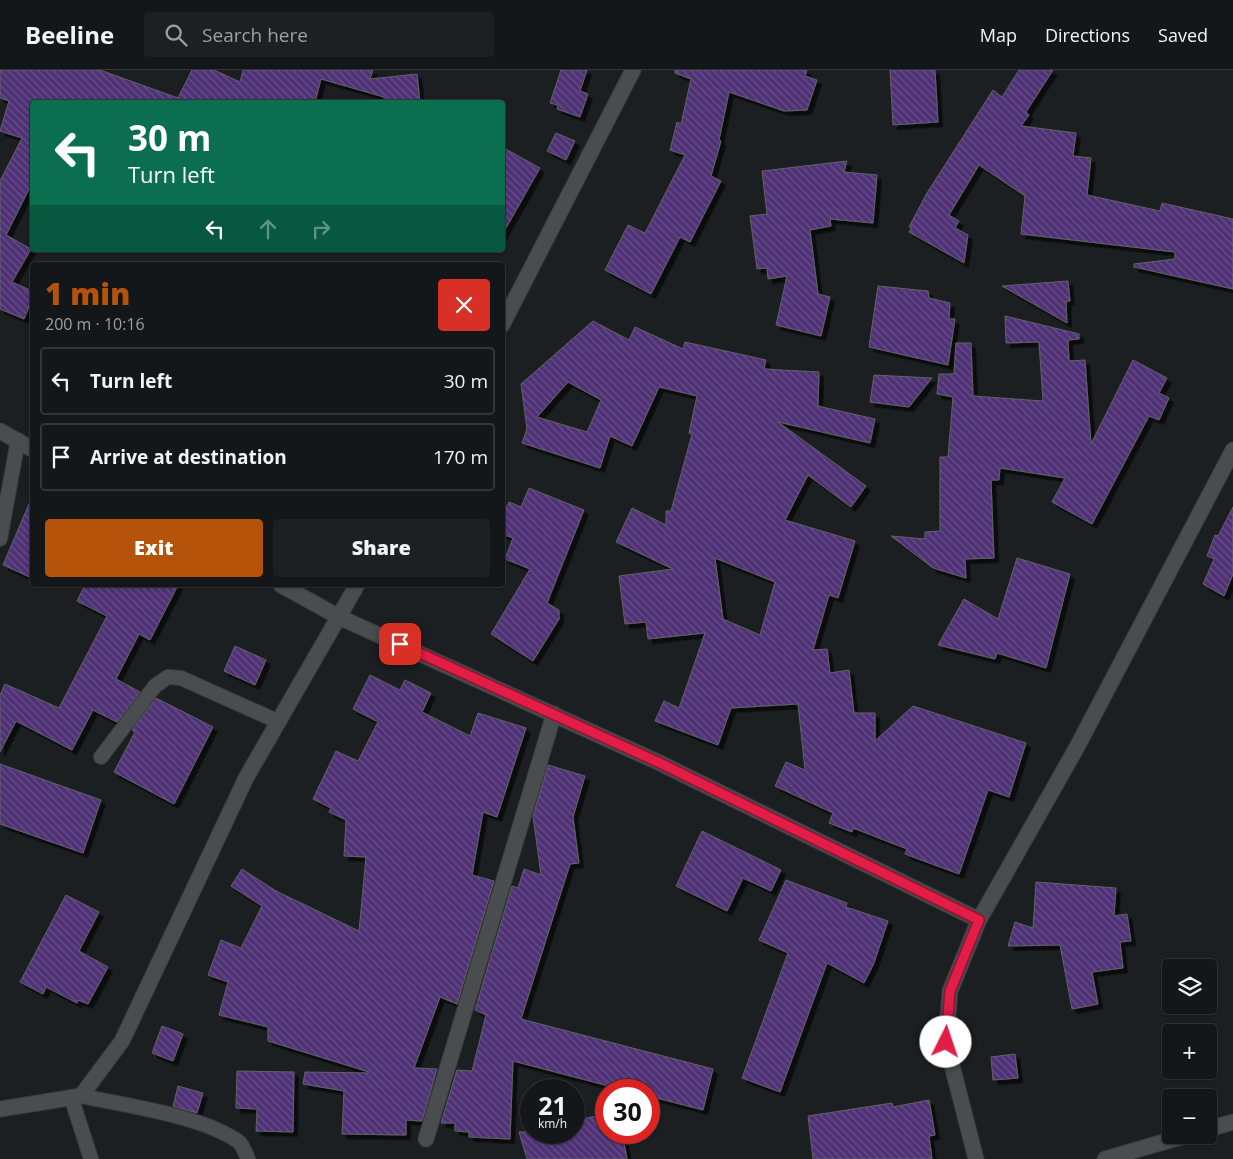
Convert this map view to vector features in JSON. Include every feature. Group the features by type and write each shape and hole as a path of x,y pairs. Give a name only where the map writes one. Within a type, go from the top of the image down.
{"street":[{"path":"505,319 633,70"},
{"path":"0,431 30,448"},
{"path":"976,1159 946,1042 950,991 979,920 1077,747 1233,450"},
{"path":"285,587 339,617 669,767 979,920"},
{"path":"0,1109 76,1097 122,1041 246,778 356,587"},
{"path":"426,1139 554,714"},
{"path":"1217,1127 1233,1122"},
{"path":"1105,1159 1162,1143"}],"lane":[{"path":"0,539 18,440"},
{"path":"101,757 155,686 168,677 181,678 278,722"},
{"path":"91,1159 76,1097 173,1116 212,1129 240,1143 248,1159"}],"building":[{"path":"0,70 100,70 178,98 192,70 214,70 240,82 243,70 373,70 370,79 417,74 420,100 385,100 384,97 321,79 316,100 30,100 30,187 6,235 30,248 12,282 30,290 30,304 24,319 0,309 0,181 22,138 0,131 9,101 0,98"},
{"path":"561,70 587,70 580,91 588,94 580,117 557,109 558,105 550,103"},
{"path":"675,70 807,70 805,76 817,80 807,110 784,111 729,92 719,140 721,141 711,176 721,181 690,242 680,237 651,294 605,270 628,225 645,233 685,155 670,150 677,122 681,124 691,79 675,73"},
{"path":"890,70 935,70 938,122 893,125"},
{"path":"1019,70 1053,70 1026,112 1029,115 1021,126 1076,133 1073,156 1091,158 1087,195 1160,211 1162,203 1233,219 1233,289 1134,267 1134,264 1175,259 1175,252 1021,234 1025,196 979,165 949,215 959,221 955,228 968,235 964,263 909,232 912,227 909,227 927,193 993,90 1002,97"},
{"path":"556,133 575,141 566,160 547,151"},
{"path":"505,149 540,168 505,230"},
{"path":"847,161 844,172 877,175 873,223 830,219 831,226 810,230 818,294 830,297 821,336 776,325 787,276 768,279 767,268 757,269 750,216 767,214 762,171"},
{"path":"1068,281 1070,301 1066,301 1067,323 1002,286"},
{"path":"878,286 928,291 929,298 950,303 949,319 955,319 948,365 869,347"},
{"path":"1005,316 1079,334 1079,339 1068,340 1069,361 1085,360 1091,444 1133,360 1167,378 1159,393 1169,398 1159,420 1149,416 1092,524 1052,502 1065,478 1000,468 999,480 991,480 994,558 965,559 966,578 933,568 891,536 925,539 925,532 940,531 940,457 948,457 953,397 937,394 939,374 954,374 956,343 971,343 973,396 1043,401 1039,342 1006,343"},
{"path":"593,321 629,340 635,327 683,349 685,342 766,360 764,369 819,372 818,406 875,419 870,443 778,422 866,486 851,507 808,475 785,520 855,541 838,598 829,595 813,650 827,649 830,673 849,670 854,713 875,713 875,741 913,706 1026,743 1009,797 988,790 959,874 905,854 907,849 853,828 852,832 829,823 833,813 775,786 786,762 805,770 798,704 731,708 718,745 655,721 664,701 679,708 705,633 648,639 646,622 625,624 619,576 673,569 616,542 632,508 666,525 666,511 671,511 692,434 689,433 697,396 659,387 632,446 610,436 600,468 522,443 527,429 521,384","holes":["568,382 601,400 587,432 537,417","715,558 775,582 760,635 723,619"]},
{"path":"874,375 932,378 909,407 870,402"},
{"path":"529,488 584,510 547,603 559,610 559,619 533,661 491,634 530,569 505,559 513,538 505,535 505,511 509,502 521,507"},
{"path":"30,502 30,577 3,565"},
{"path":"1233,507 1233,574 1224,596 1203,584 1214,559 1207,556 1215,535 1218,536"},
{"path":"1017,558 1070,574 1046,668 997,653 995,659 938,645 964,599 998,619"},
{"path":"84,587 177,587 150,640 139,634 116,679 140,692 117,722 93,710 72,750 16,721 0,752 0,695 5,684 59,708 107,616 77,601"},
{"path":"235,646 266,660 255,685 224,671"},
{"path":"370,675 400,690 405,680 431,693 422,712 470,736 478,713 526,728 497,817 483,812 472,875 494,881 457,1004 440,997 414,1068 437,1069 422,1121 406,1120 406,1135 342,1134 344,1091 303,1084 305,1072 369,1072 268,1041 268,1027 219,1015 228,982 208,975 221,940 241,948 262,906 231,886 242,869 276,891 359,931 366,857 344,856 346,820 329,812 331,808 313,799 336,751 358,761 378,722 353,709"},
{"path":"156,698 213,727 174,804 114,772 135,732 132,730"},
{"path":"0,764 101,800 83,853 0,824"},
{"path":"548,765 585,776 573,817 579,863 570,864 521,1019 713,1069 703,1110 660,1099 660,1079 595,1079 595,1082 513,1061 510,1139 469,1137 469,1132 455,1131 455,1123 441,1123 457,1070 472,1071 486,1015 475,1010 512,886 518,888 524,869 541,875 533,816"},
{"path":"702,831 781,870 771,891 743,878 727,911 676,886"},
{"path":"786,880 847,903 846,907 888,921 874,963 864,983 827,963 780,1092 742,1078 788,953 759,940"},
{"path":"1036,882 1116,888 1114,916 1127,914 1131,941 1120,942 1123,968 1092,972 1098,1004 1072,1009 1060,945 1008,946 1015,922 1033,928"},
{"path":"66,895 99,912 79,951 108,967 88,1004 78,1000 77,1003 46,987 43,994 20,982"},
{"path":"162,1026 183,1034 173,1061 152,1053"},
{"path":"1015,1054 1018,1078 993,1080 991,1057"},
{"path":"237,1071 294,1072 293,1132 256,1131 257,1109 236,1108"},
{"path":"178,1086 203,1093 197,1113 173,1106"},
{"path":"929,1100 935,1135 929,1136 932,1159 813,1159 808,1116 892,1103 893,1107"},
{"path":"595,1116 595,1144 624,1144 627,1159 527,1159 523,1144 585,1144 585,1118"}],"route":[{"path":"400,644 660,763 979,920 950,991 946,1042"}]}
